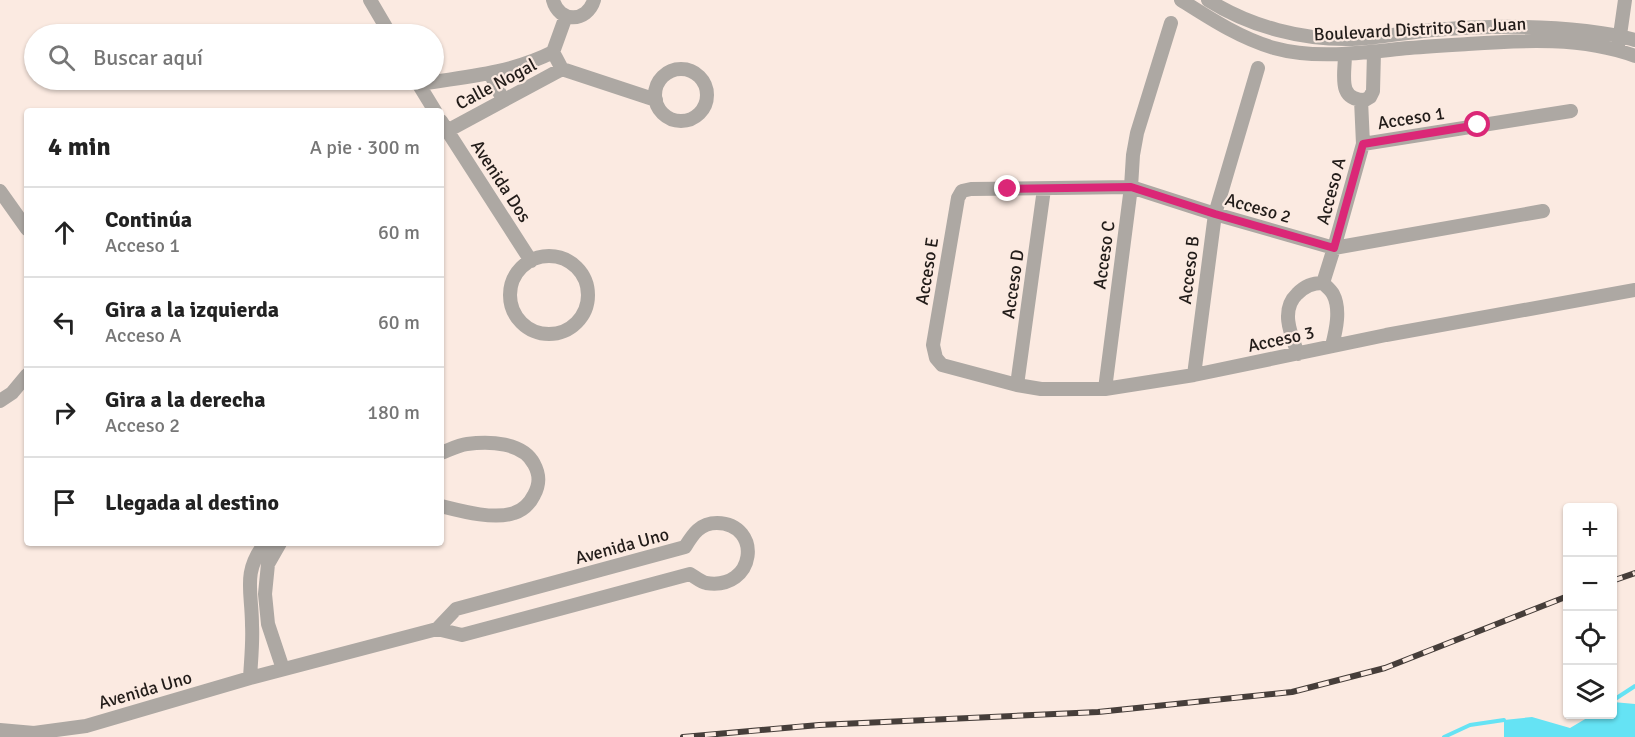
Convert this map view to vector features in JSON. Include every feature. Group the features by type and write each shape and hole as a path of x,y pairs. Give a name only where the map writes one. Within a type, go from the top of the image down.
{"street":[{"path":"370,0 384,24"},
{"path":"553,0 559,12 575,18 588,11 594,0"},
{"name":"Boulevard Distrito San Juan","path":"1181,0 1242,37 1275,48 1302,52 1345,54 1512,41 1576,44 1618,50 1635,56"},
{"name":"Boulevard Distrito San Juan","path":"1208,0 1245,20 1287,33 1327,39 1354,39 1434,30 1500,26 1552,27 1620,35 1635,40"},
{"path":"1618,50 1625,0"},
{"name":"Calle Nogal","path":"444,79 490,74 536,61 553,52 566,16"},
{"name":"Acceso C","path":"1105,389 1131,187 1133,155 1137,133 1171,23"},
{"name":"Calle Nogal","path":"553,52 562,69 656,100"},
{"path":"1345,54 1347,95 1352,99 1365,100 1373,91 1374,52"},
{"name":"Acceso B","path":"1194,375 1215,214 1258,68"},
{"name":"Calle Nogal","path":"444,126 503,100 562,69"},
{"path":"490,74 503,100"},
{"path":"423,90 433,108"},
{"name":"Acceso A","path":"1323,283 1363,144 1361,100"},
{"name":"Acceso 1","path":"1363,144 1571,111"},
{"name":"Avenida Dos","path":"444,126 531,261"},
{"name":"Acceso 2","path":"962,190 1131,187 1334,248 1543,211"},
{"name":"Acceso D","path":"1017,385 1044,189"},
{"name":"Acceso E","path":"936,358 933,345 958,198 962,190"},
{"path":"0,191 24,222"},
{"path":"544,256 564,259 584,276 589,292 587,306 581,318 572,327 562,332 548,334 534,331 522,323 514,312 510,299 511,285 520,269 531,261 544,256"},
{"path":"1298,354 1289,325 1288,312 1291,300 1302,289 1314,283 1323,283 1333,293 1337,306 1336,331 1332,346"},
{"name":"Acceso 3","path":"936,358 942,365 1017,385 1041,389 1105,389 1194,375 1332,346 1635,290"},
{"path":"12,393 24,379"},
{"path":"0,401 24,387"},
{"path":"444,452 465,444 488,443 516,448 532,460 538,472 539,487 529,504 515,513 490,515 466,513 444,507"},
{"name":"Avenida Uno","path":"0,730 34,733 86,726 250,678 436,629 462,634 690,574 704,583 720,583 733,579 743,570 748,560 748,549 737,529 728,524 714,523 702,526 685,547 456,609 436,629"},
{"path":"250,678 252,624 249,576 263,546"},
{"path":"278,546 268,564 265,594 268,624 283,669"},
{"path":"249,595 265,594"}],"water":[{"path":"1617,702 1635,704 1635,737 1504,737 1504,720 1532,717 1570,728 1585,719 1617,719"}],"waterway":[{"path":"1617,698 1635,686"},
{"path":"1444,737 1470,725 1504,720"}],"railway":[{"path":"1617,579 1635,573"},
{"path":"683,737 819,725 1098,712 1292,692 1385,668 1563,598"}],"route":[{"path":"1008,189 1131,187 1334,248 1363,144 1478,125"}]}
